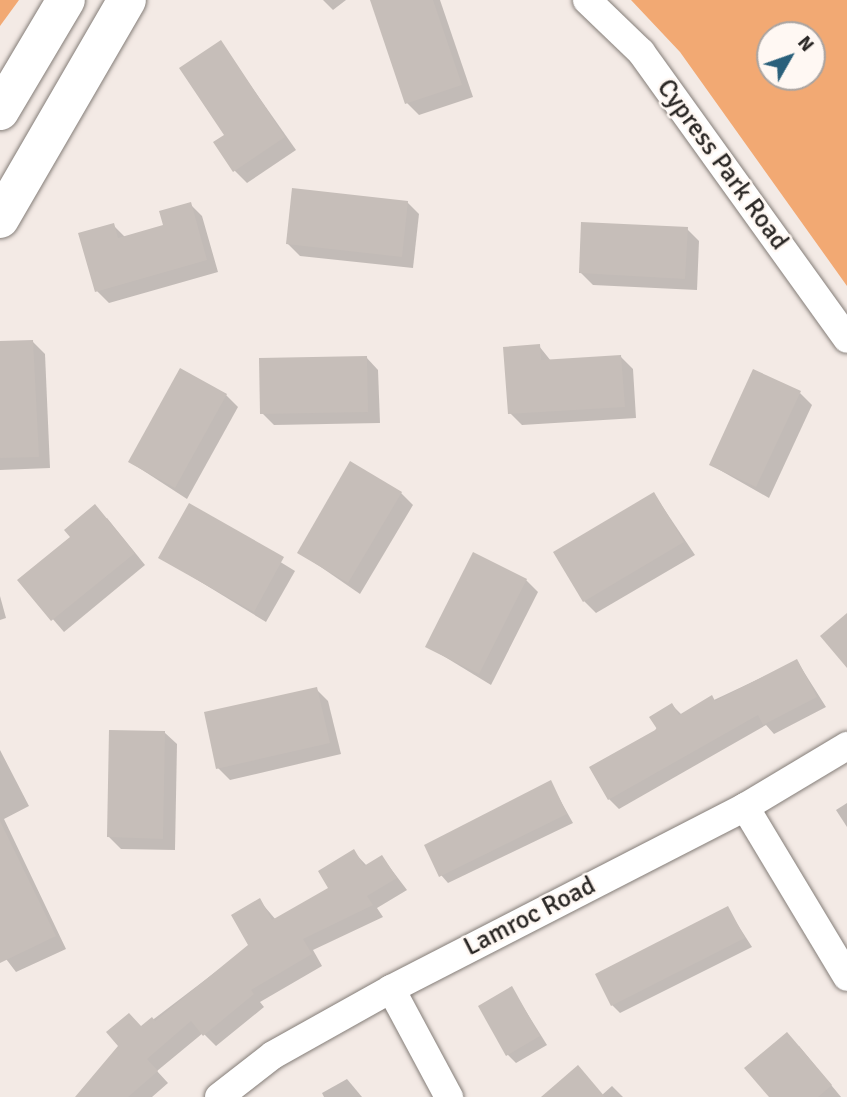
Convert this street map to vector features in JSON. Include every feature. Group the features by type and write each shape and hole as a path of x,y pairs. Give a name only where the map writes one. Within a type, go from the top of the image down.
{"main road":[{"path":"0,111 66,0"},
{"path":"0,219 127,0"}],"street":[{"name":"Cypress Park Road","path":"587,0 641,52 847,339"},
{"name":"Lamroc Road","path":"219,1097 273,1055 391,989 745,807 847,746"},
{"path":"745,807 847,977"},
{"path":"391,989 449,1097"}],"shaded area":[{"path":"0,0 19,0 0,26"},
{"path":"631,0 847,0 847,286 680,52"}],"building":[{"path":"370,0 433,0 462,85 405,104"},
{"path":"221,40 285,137 233,172 213,142 224,135 179,68"},
{"path":"292,188 408,201 402,257 286,244"},
{"path":"191,202 207,260 95,292 78,233 114,223 118,238 163,225 159,211"},
{"path":"581,222 688,227 685,279 579,273"},
{"path":"33,340 39,457 0,458 0,341"},
{"path":"540,344 541,360 621,355 625,407 508,414 503,347"},
{"path":"367,356 368,412 260,414 259,358"},
{"path":"180,368 227,394 175,488 128,462"},
{"path":"753,369 801,391 756,487 709,465"},
{"path":"350,461 402,492 348,583 297,553"},
{"path":"654,492 684,542 583,602 553,552"},
{"path":"189,503 284,557 254,612 158,558"},
{"path":"95,504 135,553 51,621 17,580 70,537 64,530"},
{"path":"473,552 527,579 479,674 425,647"},
{"path":"847,613 847,668 820,636"},
{"path":"797,659 817,697 763,725 758,715 608,800 589,767 657,729 649,717 672,703 679,715 712,695 715,701"},
{"path":"317,687 330,743 216,769 204,712"},
{"path":"109,730 165,731 163,839 107,837"},
{"path":"551,780 567,814 439,877 424,845"},
{"path":"0,821 56,936 0,963"},
{"path":"354,849 364,866 382,855 397,878 367,896 373,905 303,939 312,954 251,990 254,994 203,1036 191,1021 147,1059 158,1071 128,1097 75,1097 118,1046 106,1032 129,1013 141,1026 152,1017 155,1021 248,945 231,915 260,898 272,920 328,888 318,871"},
{"path":"728,906 745,938 611,1006 595,974"},
{"path":"512,986 540,1036 506,1056 478,1006"},
{"path":"787,1032 832,1085 818,1097 769,1097 744,1068"},
{"path":"578,1065 605,1097 541,1097"}]}
